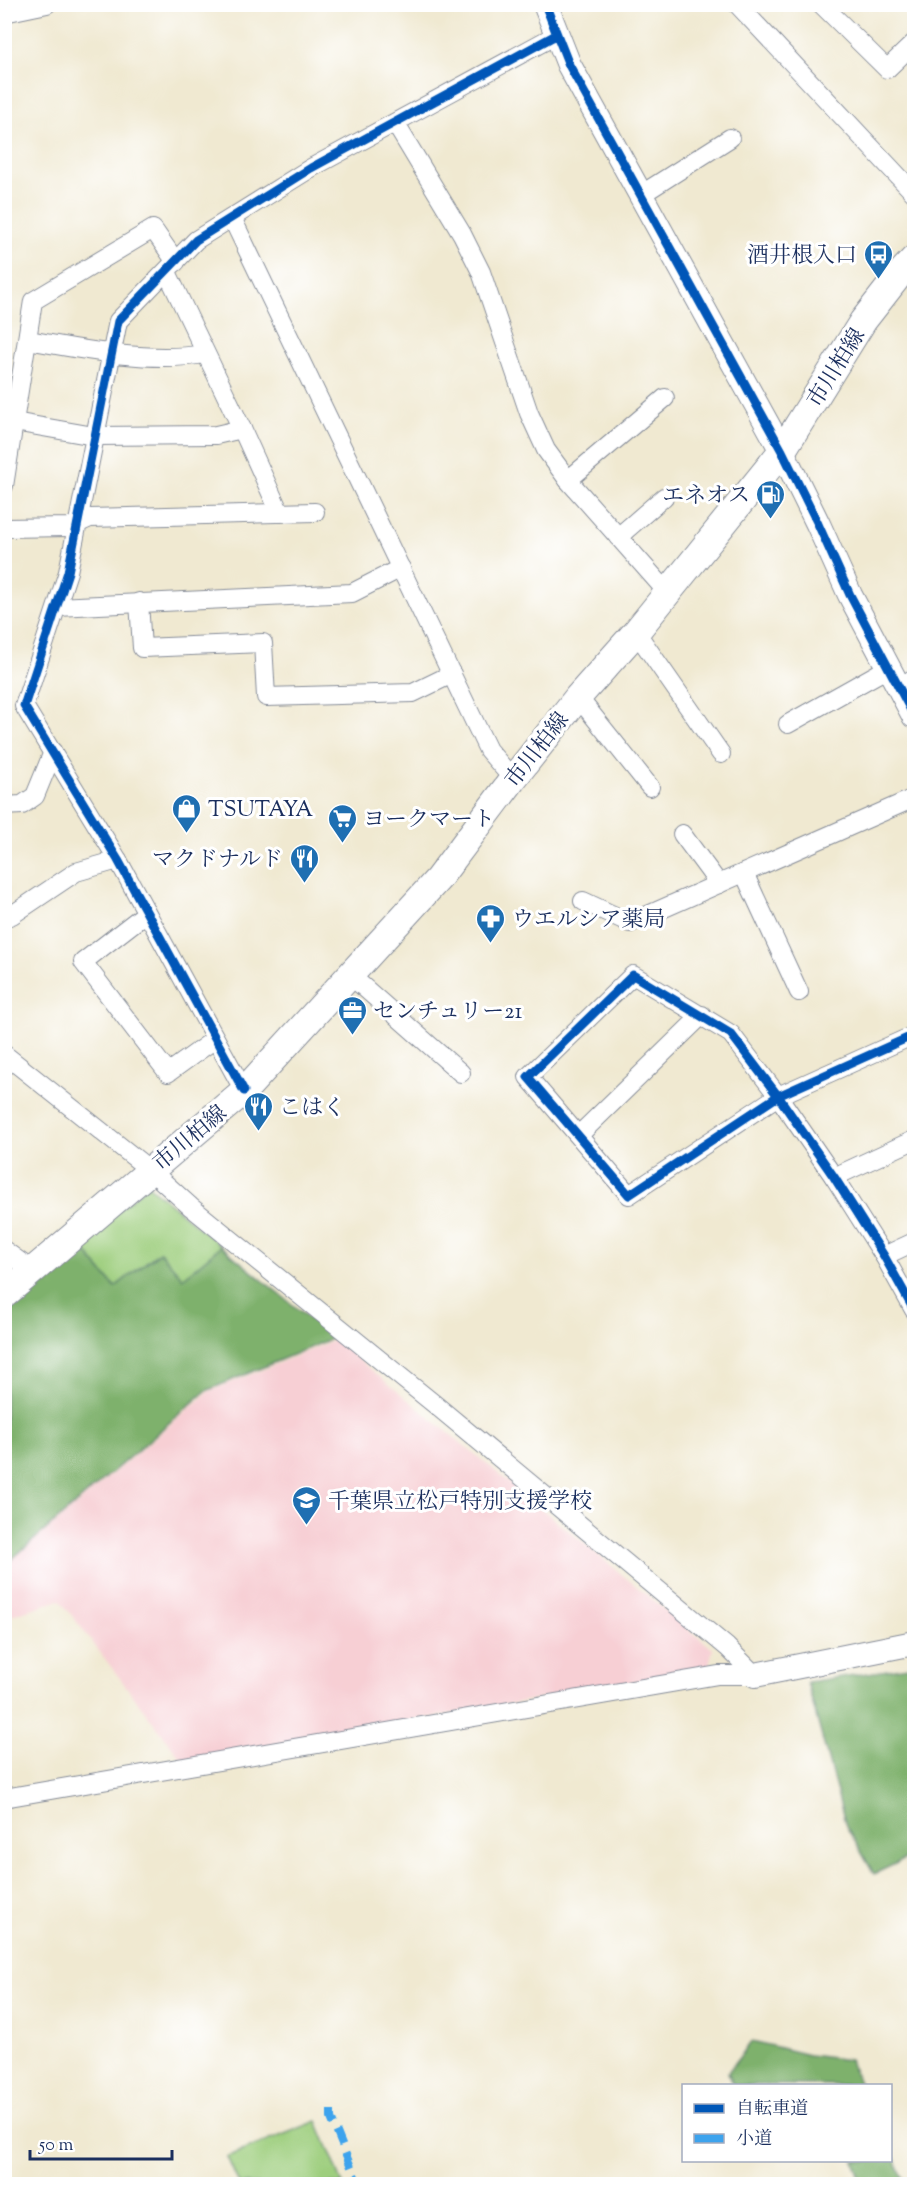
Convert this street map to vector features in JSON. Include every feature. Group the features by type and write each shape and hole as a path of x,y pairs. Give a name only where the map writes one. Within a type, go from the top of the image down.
{"main road":[{"name":"市川柏線","path":"4,1295 244,1091 438,879 578,697 636,632 782,451 863,321 899,275 915,259"}],"street":[{"path":"4,13 46,4"},
{"path":"545,4 569,66 642,194 782,451 818,524 849,595 900,678 915,716"},
{"path":"737,4 915,193"},
{"path":"821,4 887,69 915,43"},
{"path":"244,1091 145,914 118,860 24,706 68,572 118,321 196,240 311,168 556,35"},
{"path":"395,123 462,234 481,272 530,413 546,450 568,480 668,593"},
{"path":"642,194 730,138"},
{"path":"232,218 488,750 513,779"},
{"path":"4,486 33,300 153,229 171,267 205,354 280,513"},
{"path":"28,340 110,354 190,356 205,354"},
{"path":"568,480 665,398"},
{"path":"14,422 94,436 216,435 242,429"},
{"path":"618,537 664,497"},
{"path":"4,528 70,527 90,518 315,512"},
{"path":"57,607 352,593 401,568"},
{"path":"140,602 142,648 263,643 266,698 413,693 452,674"},
{"path":"636,632 721,754"},
{"path":"788,724 900,678"},
{"path":"578,697 651,787"},
{"path":"4,806 22,805 35,796 53,752"},
{"path":"583,901 630,923 915,798"},
{"path":"682,834 719,884"},
{"path":"4,918 76,872 118,860"},
{"path":"744,873 799,992"},
{"path":"145,914 83,962 168,1073 215,1040"},
{"path":"351,975 461,1074"},
{"path":"915,1035 778,1096 629,1195 528,1077 633,975 702,1015 731,1034 778,1096 834,1177 915,1310"},
{"path":"579,1135 702,1015"},
{"path":"6,1058 150,1170 191,1207 438,1407 727,1647 755,1675"},
{"path":"834,1177 915,1140"},
{"path":"884,1256 915,1242"},
{"path":"4,1250 33,1271"},
{"path":"4,1798 718,1675 755,1675 915,1643"}],"shaded area":[{"name":"千葉県立松戸特別支援学校","path":"335,1340 713,1649 708,1669 183,1761 60,1600 5,1617 4,1567 208,1392"}],"green space":[{"path":"148,1185 221,1246 183,1278 159,1252 115,1287 79,1244"},
{"path":"79,1244 115,1287 160,1252 183,1278 221,1246 333,1338 206,1391 5,1565 5,1307"},
{"path":"914,1666 914,1855 874,1874 846,1826 807,1682"},
{"path":"752,2041 809,2055 849,2060 860,2084 733,2084 728,2072"},
{"path":"317,2121 343,2184 239,2184 227,2157"},
{"path":"892,2153 906,2184 862,2184 854,2162 892,2162"}],"marked path":[{"path":"331,2110 331,2118 358,2184"}],"cycle path":[{"path":"545,4 569,65 782,451 850,595 914,716"},
{"path":"244,1091 118,860 24,706 68,572 118,321 196,240 311,168 556,35"},
{"path":"914,1035 778,1096 629,1195 528,1077 633,975 731,1034 778,1096 834,1177 884,1256 914,1310"}],"place":[{"name":"酒井根入口","path":"878,280"},
{"name":"エネオス","path":"771,520"},
{"name":"TSUTAYA","path":"187,834"},
{"name":"ヨークマート","path":"342,844"},
{"name":"マクドナルド","path":"304,884"},
{"name":"ウエルシア薬局","path":"491,944"},
{"name":"センチュリー21","path":"352,1036"},
{"name":"こはく","path":"258,1132"},
{"name":"千葉県立松戸特別支援学校","path":"307,1526"}]}
